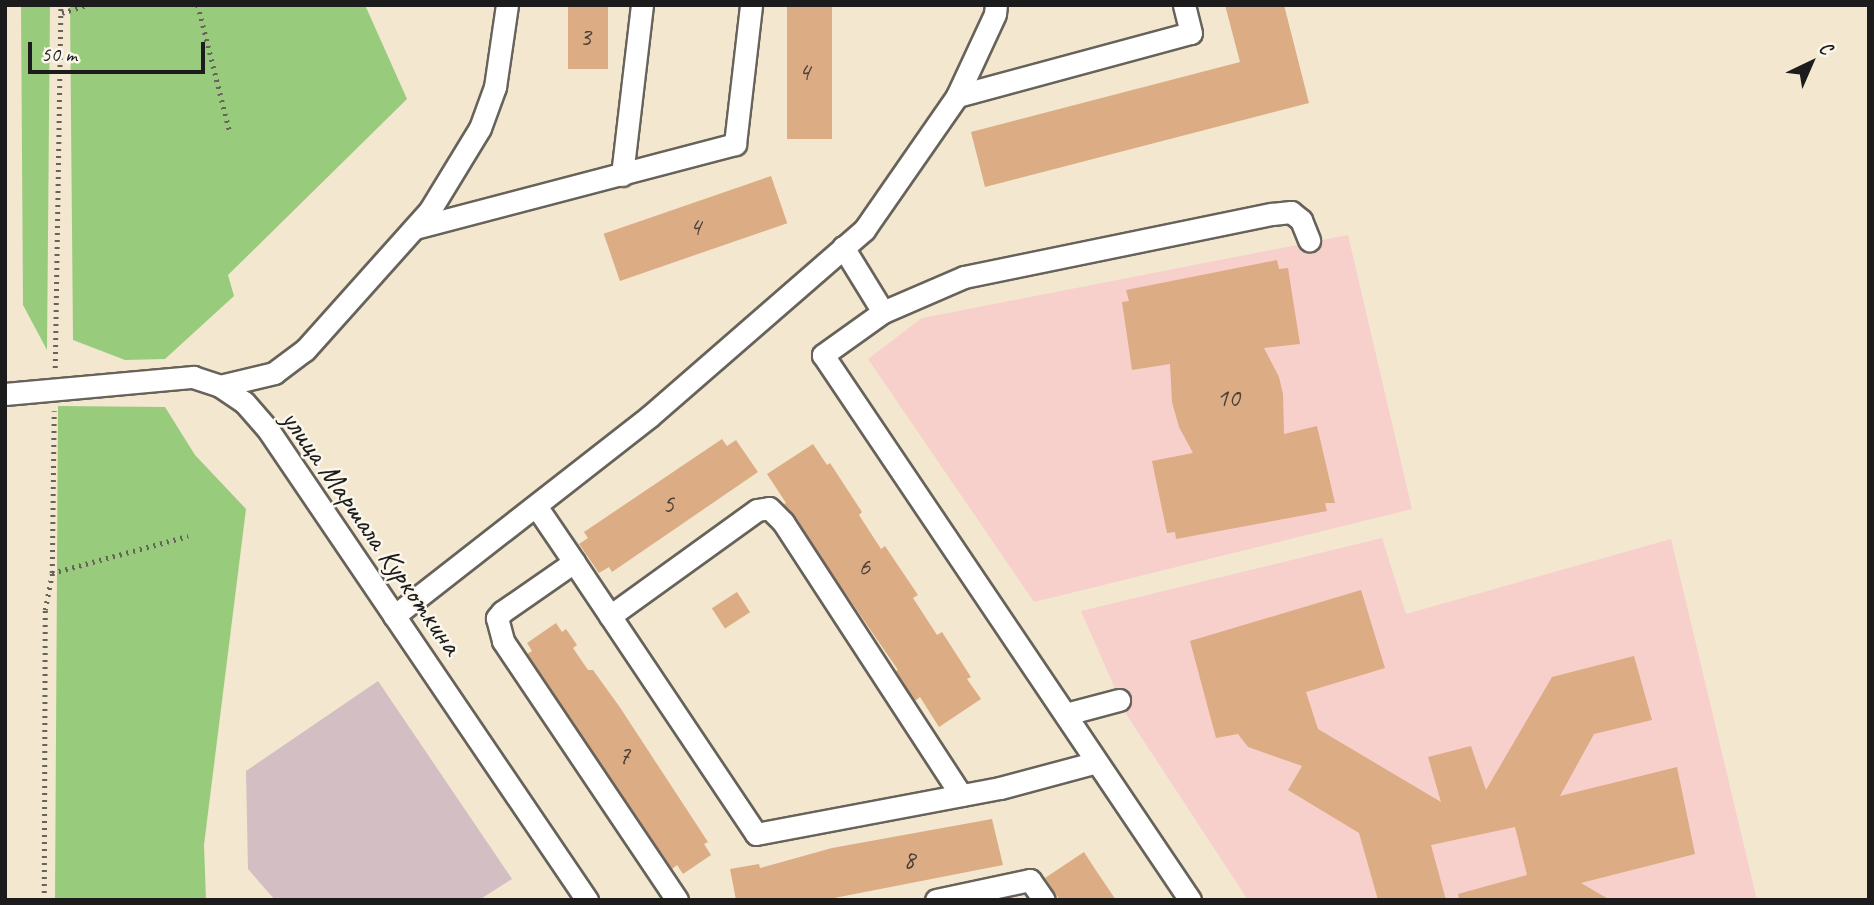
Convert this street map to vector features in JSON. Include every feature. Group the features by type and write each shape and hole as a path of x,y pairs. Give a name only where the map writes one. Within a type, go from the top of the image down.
{"street":[{"path":"220,386 274,373 305,350 415,228 458,169 480,128 495,87 507,5"},
{"path":"622,175 642,5"},
{"path":"415,228 735,144 751,5"},
{"path":"394,616 650,416 864,230 957,96 996,5"},
{"path":"957,96 1191,33 1184,5"},
{"path":"1190,900 823,355 883,312 964,277 1272,214 1291,212 1301,220 1309,240"},
{"path":"843,247 883,312"},
{"name":"улица Маршала Куркоткина","path":"5,394 193,377 220,386 244,402 269,431 587,900"},
{"path":"536,506 756,834 961,795 1097,762"},
{"path":"610,616 757,510 769,508 783,522 961,795"},
{"path":"574,562 502,612 497,618 500,631 509,650 677,900"},
{"path":"1066,714 1119,700"},
{"path":"936,900 1030,880 1044,900"}],"path":[{"path":"44,900 46,610 52,573 61,5"},
{"path":"62,13 87,5"},
{"path":"198,5 230,132"},
{"path":"52,573 188,536"}],"shaded area":[{"path":"1348,235 1412,509 1034,602 868,359 922,318"},
{"path":"1382,538 1406,614 1671,539 1757,900 1248,900 1126,714 1081,611"},
{"path":"378,681 512,879 479,900 275,900 248,869 246,771"}],"green space":[{"path":"21,5 50,5 47,350 23,305"},
{"path":"70,5 365,5 407,99 228,275 234,296 165,359 125,360 73,340"},
{"path":"58,406 165,407 195,455 246,509 204,845 206,900 55,900"}],"building":[{"path":"568,5 608,5 608,69 568,69"},
{"path":"787,5 832,5 832,139 787,139"},
{"path":"1225,5 1284,5 1309,103 985,187 971,132 1240,62"},
{"path":"771,176 787,223 620,281 604,234"},
{"path":"1277,260 1279,269 1288,268 1300,344 1264,348 1279,377 1283,394 1284,434 1317,426 1335,503 1325,503 1327,511 1176,539 1175,532 1167,533 1152,461 1193,453 1179,427 1172,402 1170,364 1132,370 1122,302 1129,301 1126,290"},
{"path":"722,439 727,446 736,440 758,472 612,572 609,567 599,573 579,544 588,538 584,532"},
{"path":"813,444 827,465 830,463 862,512 859,515 881,549 885,546 918,595 913,598 937,635 942,632 971,677 967,679 981,699 939,727 920,697 915,701 896,671 898,670 784,504 786,503 767,474"},
{"path":"1361,590 1385,668 1306,692 1318,729 1441,802 1428,757 1471,746 1486,790 1552,677 1634,656 1652,720 1594,734 1560,796 1677,767 1695,854 1581,883 1610,900 1459,900 1458,894 1527,875 1515,827 1431,845 1446,900 1378,900 1359,833 1288,790 1302,766 1248,747 1238,734 1216,738 1190,641"},
{"path":"737,592 750,612 725,628 712,608"},
{"path":"556,623 562,632 566,629 577,645 573,648 619,706 708,842 704,844 711,855 683,874 677,865 672,869 527,654 532,651 527,643"},
{"path":"992,819 1003,865 824,900 736,900 730,869 759,864 760,868 832,848"},
{"path":"1084,852 1116,900 1060,900 1045,878"}]}
